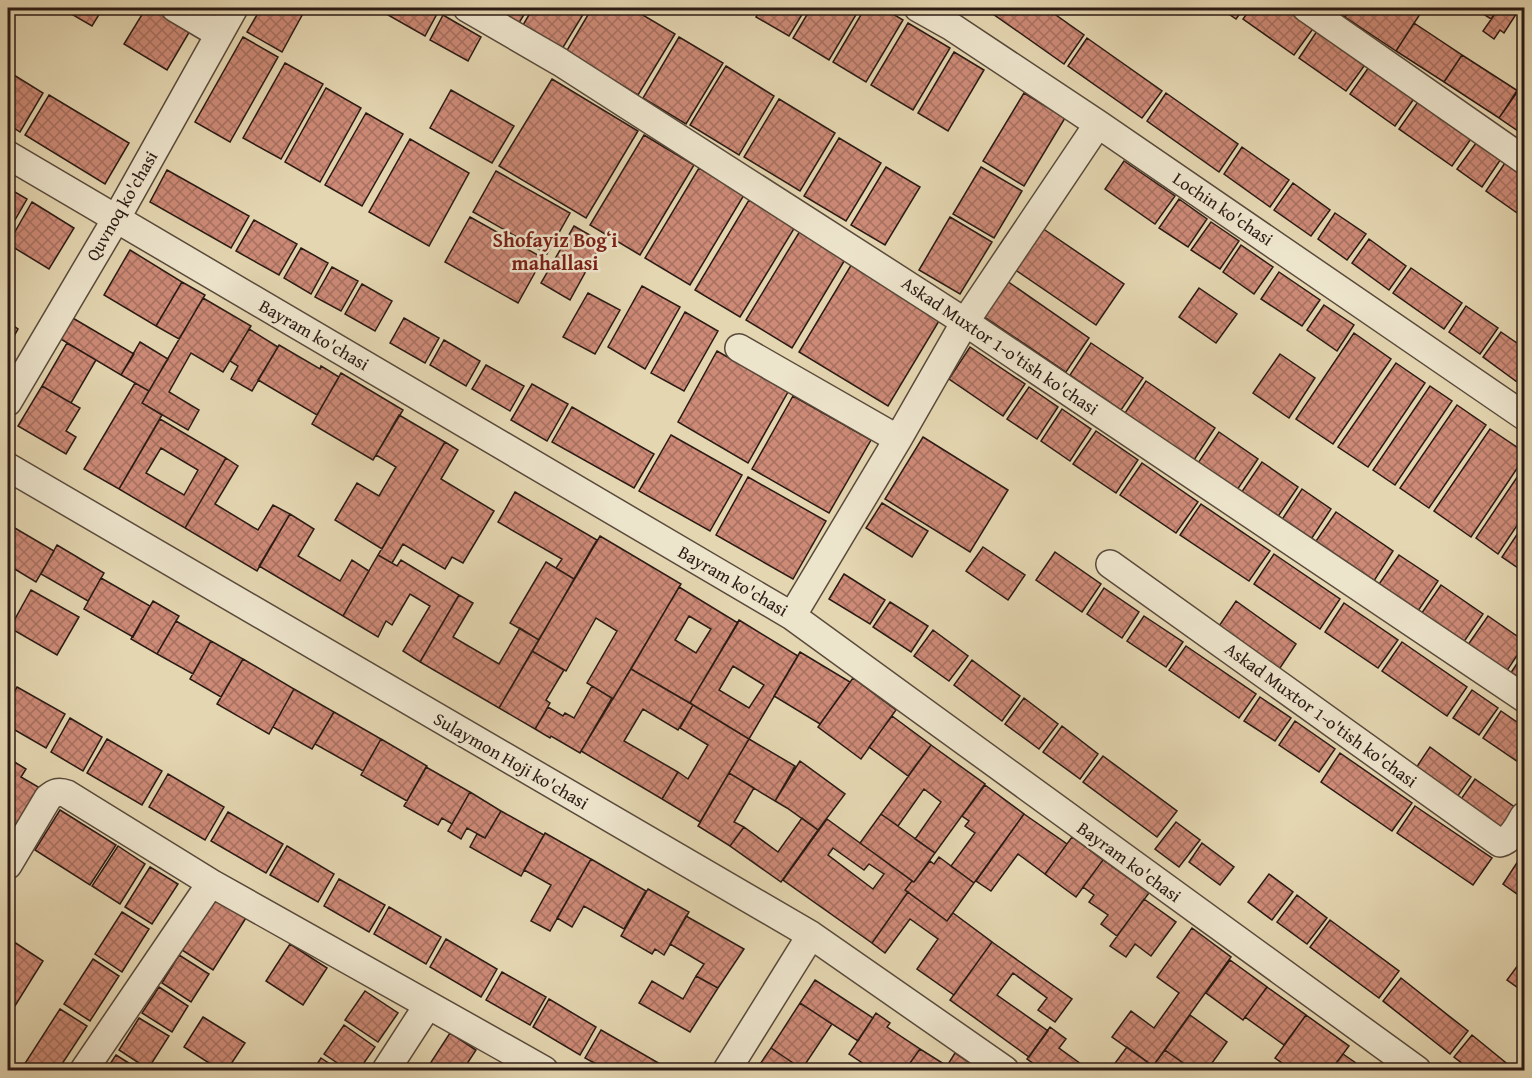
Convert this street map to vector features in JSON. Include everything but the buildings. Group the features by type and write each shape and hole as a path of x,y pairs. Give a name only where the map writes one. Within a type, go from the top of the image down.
{"street":[{"path":"175,8 219,34"},
{"name":"Quvnoq ko'chasi","path":"8,402 116,219 234,8"},
{"name":"Askad Muxtor 1-o'tish ko'chasi","path":"467,8 560,62 966,322 1524,698"},
{"name":"Lochin ko'chasi","path":"918,8 958,17 1098,124 1524,416"},
{"path":"1306,8 1524,160"},
{"path":"792,616 966,322 1098,124"},
{"name":"Bayram ko'chasi","path":"8,155 792,616 1416,1071"},
{"path":"739,348 898,439"},
{"name":"Sulaymon Hoji ko'chasi","path":"8,467 811,935 1005,1071"},
{"name":"Askad Muxtor 1-o'tish ko'chasi","path":"1110,564 1500,843 1505,843 1510,838 1524,816"},
{"path":"8,865 48,798 60,791 211,883 544,1071"},
{"path":"84,1071 211,883"},
{"path":"727,1071 811,935"},
{"path":"386,1071 428,1005"}],"district":[{"name":"Shofayiz Bogʻi mahallasi","path":"555,252"}]}
